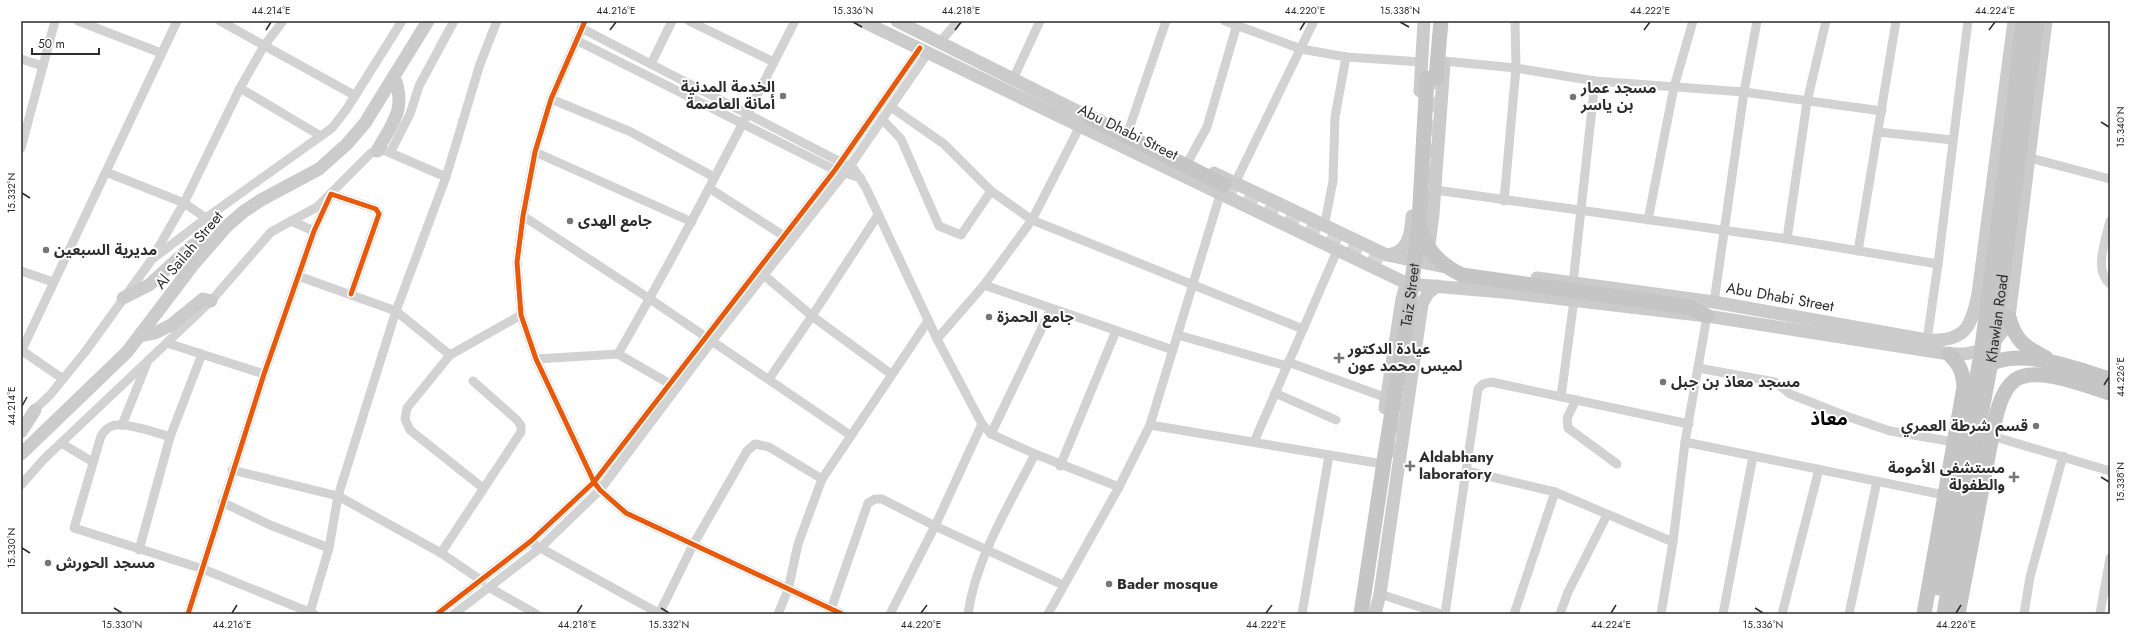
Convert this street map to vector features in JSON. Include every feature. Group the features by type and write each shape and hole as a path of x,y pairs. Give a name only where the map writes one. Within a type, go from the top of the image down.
{"main road":[{"name":"Al Sailah Street","path":"21,454 123,356 214,240 243,212 283,188 308,176 338,153 365,123 428,21"},
{"name":"Abu Dhabi Street","path":"862,21 1086,122 1129,129 1189,160 1226,188 1342,254 1408,284 1574,300 1909,343 1955,337 1966,329 1973,318"},
{"name":"Abu Dhabi Street","path":"897,21 1014,77 1086,122"},
{"path":"1386,255 1400,252 1406,245 1416,217 1424,21"},
{"name":"Taiz Street","path":"1431,21 1432,78"},
{"name":"Taiz Street","path":"1359,614 1410,300 1416,217 1432,78 1441,21"},
{"path":"1385,458 1387,398 1402,299 1408,284 1428,264 1435,190 1447,21"},
{"name":"Khawlan Road","path":"1973,318 1978,294 2014,21"},
{"name":"Khawlan Road","path":"2019,110 2023,21"},
{"name":"Khawlan Road","path":"1933,614 1942,589 1981,355 2019,110 2038,21"},
{"name":"Khawlan Road","path":"1949,354 1965,354 1980,351 1993,343 2003,331 2008,317 2030,158 2046,21"},
{"path":"377,151 398,109 400,96 394,76"},
{"path":"1086,122 1226,188"},
{"name":"Abu Dhabi Street","path":"1226,188 1324,226 1386,255 1428,264 1714,302 1909,343 1949,354"},
{"path":"1416,217 1417,221 1423,223 1430,221 1433,214"},
{"path":"1416,217 1424,239 1433,254 1451,270 1462,274 1689,307 1707,316"},
{"path":"1431,237 1434,247 1440,255 1457,268"},
{"path":"123,298 149,285 193,245 214,240"},
{"path":"1342,254 1354,255 1357,251 1354,241"},
{"path":"1386,275 1409,273 1428,264"},
{"path":"1503,292 1497,289 1494,284 1498,276 1504,274"},
{"path":"1386,275 1402,299"},
{"path":"1374,614 1380,594 1422,304 1428,292 1437,286"},
{"path":"1978,294 2011,300"},
{"path":"140,336 155,333 171,325 203,299 211,301"},
{"path":"2008,317 2017,339 2052,369"},
{"path":"1394,351 1397,345 1404,342 1413,347 1414,354"},
{"path":"1924,614 1964,387 1963,373 1958,362 1949,354"},
{"path":"1964,387 1973,374 1988,364 2008,359 2026,358 2110,393"},
{"path":"1958,614 1992,433 1997,414 2007,390 2014,381 2025,376 2052,369 2110,379"},
{"path":"21,432 35,410"},
{"path":"1958,423 1992,433"},
{"name":"Taiz Street","path":"1371,614 1385,458"},
{"name":"Khawlan Road","path":"1942,589 1944,614"}],"street":[{"path":"21,148 55,21"},
{"path":"78,21 106,25 160,53"},
{"path":"63,379 21,351 106,172 160,53 177,21"},
{"path":"220,21 354,95"},
{"path":"21,420 35,410 63,379 150,262 184,203 240,88 264,46 283,21"},
{"path":"150,262 206,218 288,160 320,135 332,128 339,120 402,21"},
{"path":"390,153 410,114 419,86 454,21"},
{"path":"170,437 122,425 113,425 105,430 93,462 74,528 139,550 203,569 312,613 329,548 338,496 396,311 446,177 480,64 497,21"},
{"path":"651,64 672,21"},
{"path":"689,21 774,62"},
{"path":"618,354 692,222 714,177 749,114 795,21"},
{"path":"940,42 958,21"},
{"path":"1014,77 1040,21"},
{"path":"1129,129 1166,21"},
{"path":"1225,21 1238,23 1301,48 1346,57 1422,62"},
{"path":"1048,614 1063,585 1120,487 1150,425 1193,286 1226,188 1314,21"},
{"path":"1504,201 1516,68 1515,21"},
{"path":"1648,220 1674,87 1693,21"},
{"path":"1714,302 1744,92 1757,21"},
{"path":"1787,239 1807,102 1826,21"},
{"path":"1858,251 1896,21"},
{"path":"1927,340 1938,264 1968,21"},
{"path":"1189,160 1207,127 1238,23"},
{"path":"842,614 626,513 600,490 594,482 536,359 521,315 518,262 523,216 535,152 551,99 583,25 651,64 850,166 861,178 928,321 982,424 991,434 1060,466 1120,487"},
{"path":"576,40 839,172 861,178"},
{"path":"454,614 490,588 539,549 600,490 784,236 839,172 850,166 891,107 924,50"},
{"path":"437,614 482,581 531,541 594,482 670,384 764,276 839,172 841,161 924,50"},
{"path":"1324,226 1333,181 1335,117 1346,57"},
{"path":"21,59 43,66"},
{"path":"1444,61 1516,68 1595,81 1744,92 1807,102 1882,111"},
{"path":"1573,283 1595,81"},
{"path":"240,88 320,135"},
{"path":"551,99 631,132 714,177"},
{"path":"891,107 944,144 991,191 1032,220 1303,329"},
{"path":"882,119 901,139 939,226 961,235 991,191"},
{"path":"937,339 984,286 1032,220 1086,122"},
{"path":"1878,132 1953,140"},
{"path":"21,485 61,443 211,301 267,235 276,228 312,211 371,153 377,151 390,153 446,177"},
{"path":"535,152 692,222"},
{"path":"2030,158 2110,179"},
{"path":"106,172 184,203 206,218"},
{"path":"709,188 784,236"},
{"path":"1435,190 1504,201 1787,239 1938,264"},
{"path":"188,614 232,470 264,374 314,231 331,194"},
{"path":"331,194 376,209 379,214 351,294"},
{"path":"769,379 878,215"},
{"path":"523,216 650,299 850,435"},
{"path":"291,221 314,231"},
{"path":"2109,226 2101,269 2105,280 2110,284"},
{"path":"1254,442 1303,329 1342,254"},
{"path":"21,271 53,282"},
{"path":"298,276 396,311 450,356"},
{"path":"764,276 812,316 891,374"},
{"path":"984,286 1173,350"},
{"path":"1561,397 1574,300"},
{"path":"991,434 1051,309"},
{"path":"483,488 410,430 405,419 407,408 450,356 521,315"},
{"path":"1661,614 1673,542 1685,442 1707,316"},
{"path":"778,614 788,590 798,544 822,479 850,435 928,321"},
{"path":"1060,466 1116,331"},
{"path":"1178,335 1288,364 1387,398"},
{"path":"167,342 264,374"},
{"path":"139,550 170,437 202,354"},
{"path":"536,359 618,354 670,384"},
{"path":"122,425 148,360"},
{"path":"1698,368 1775,382 1790,394 1846,416 1890,431 1954,442"},
{"path":"441,553 521,432 521,426 473,381"},
{"path":"1445,614 1478,389 1483,384 1491,382 1689,424"},
{"path":"1275,393 1336,420"},
{"path":"1576,400 1567,418 1568,428 1617,464"},
{"path":"890,614 935,526 982,424"},
{"path":"1150,425 1328,455 1385,458"},
{"path":"1992,433 2110,471"},
{"path":"1685,442 1944,495"},
{"path":"61,443 93,462"},
{"path":"531,541 539,549 659,614 693,545 747,451 755,444 769,448 822,479"},
{"path":"968,614 970,602 987,550 1035,454"},
{"path":"1302,614 1328,455"},
{"path":"1723,614 1753,456"},
{"path":"2024,614 2030,577 2063,456"},
{"path":"1782,614 1819,469"},
{"path":"232,470 338,496 441,553 482,581"},
{"path":"1467,472 1555,492 1673,542"},
{"path":"1849,614 1877,481"},
{"path":"1514,614 1555,492"},
{"path":"831,609 868,503 875,499 882,499 935,526 1063,585"},
{"path":"222,502 270,525 329,548"},
{"path":"1560,614 1568,592 1607,515"},
{"path":"2100,614 2109,574 2110,558"},
{"path":"490,588 536,614"},
{"path":"1380,594 1441,614"}],"tunnel":[{"path":"1427,204 1436,78"},
{"path":"1224,185 1382,265"},
{"path":"1393,457 1402,401"}],"cycle path":[{"path":"585,21 551,99 535,152 523,216 517,262 521,315 536,359 594,482 600,490 626,513 842,614"},
{"path":"437,614 531,541 594,482 835,170 920,48"},
{"path":"188,614 264,374 314,231 331,194 376,209 379,214 351,294"}],"place":[{"name":"الخدمة المدنية أمانة العاصمة","path":"783,96"},
{"name":"مسجد عمار بن ياسر","path":"1573,97"},
{"name":"جامع الهدى","path":"570,221"},
{"name":"مديرية السبعين","path":"46,250"},
{"name":"جامع الحمزة","path":"989,317"},
{"name":"عيادة الدكتور لميس محمد عون","path":"1339,358"},
{"name":"مسجد معاذ بن جبل","path":"1663,382"},
{"name":"قسم شرطة العمري","path":"2036,426"},
{"name":"Aldabhany laboratory","path":"1410,466"},
{"name":"مستشفى الأمومة والطفولة","path":"2014,477"},
{"name":"مسجد الحورش","path":"48,563"},
{"name":"Bader mosque","path":"1109,584"}],"district":[{"name":"معاذ","path":"1829,418"}]}
